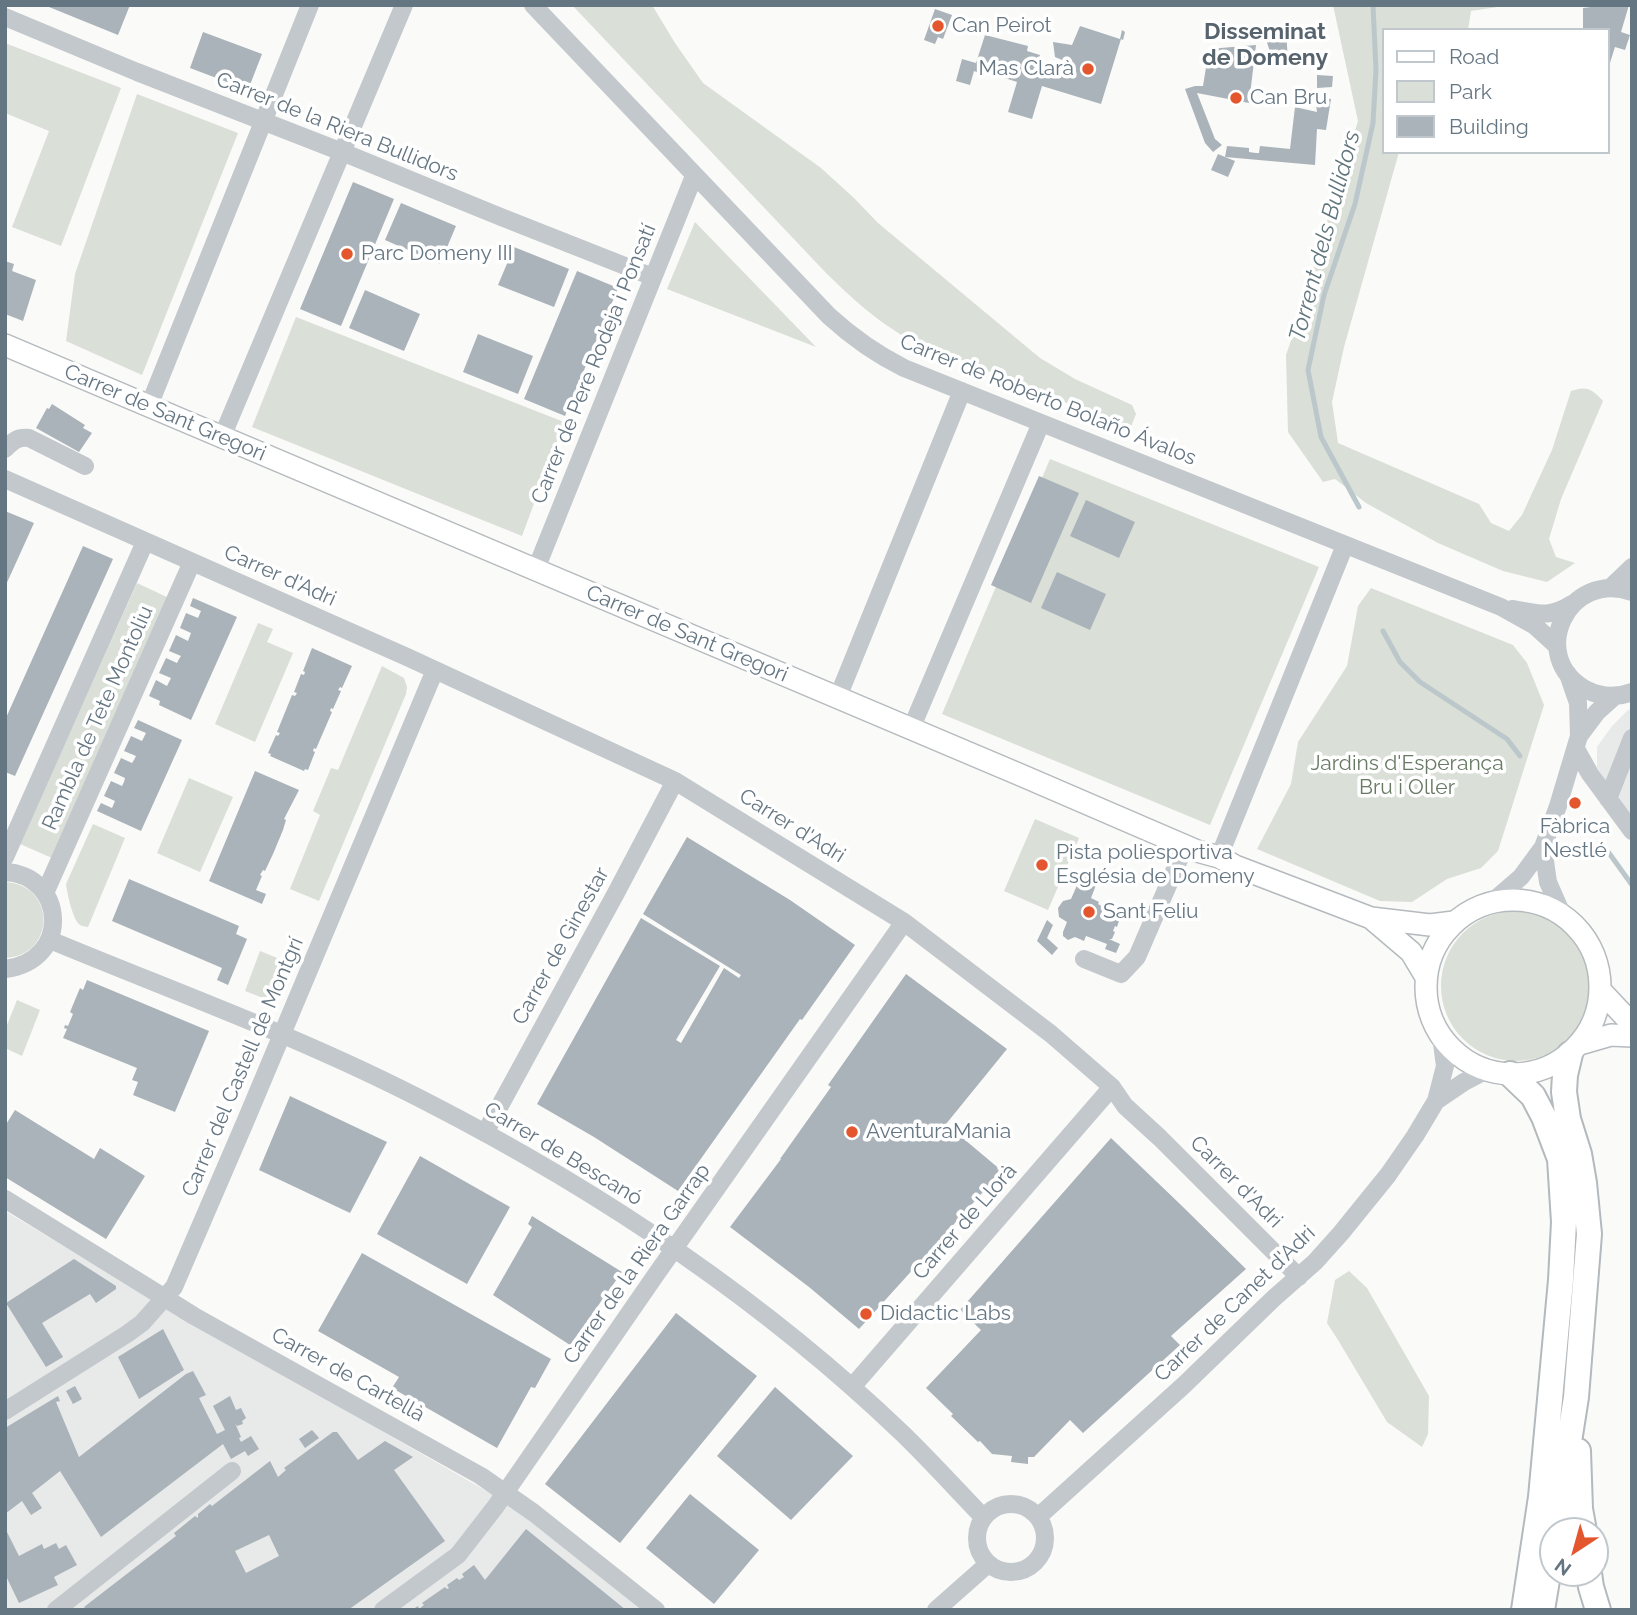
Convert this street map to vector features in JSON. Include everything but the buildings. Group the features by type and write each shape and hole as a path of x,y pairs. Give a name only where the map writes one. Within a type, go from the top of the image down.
{"highway":[{"path":"1557,1517 1576,1397 1588,1234 1584,1183 1564,1092 1565,1075 1575,1049"},
{"path":"1499,1072 1534,1096 1544,1117 1560,1159 1564,1222 1541,1497 1526,1598 1517,1610"},
{"path":"1576,1397 1581,1517"},
{"path":"1542,1610 1546,1587"},
{"path":"1591,1587 1598,1610"}],"main road":[{"name":"Carrer de Sant Gregori","path":"5,345 1197,851 1219,857 1235,866 1371,918 1430,925 1454,922"},
{"path":"1575,1049 1593,1023 1599,1008 1601,991 1598,964 1591,947 1576,925 1549,907 1528,901 1507,900 1492,902 1472,910 1454,922 1443,934 1429,962 1426,977 1428,1005 1441,1036 1469,1062 1499,1072 1526,1073 1542,1070 1557,1063 1575,1049 1611,1035 1632,1036"},
{"name":"Carrer de Sant Gregori","path":"1371,918 1411,952 1426,977"},
{"path":"1601,991 1632,1024"}],"street":[{"path":"149,406 310,5"},
{"path":"222,437 404,5"},
{"name":"Carrer de Roberto Bolaño Ávalos","path":"533,5 829,316 875,353 962,391 1502,607 1535,626 1557,646"},
{"name":"Carrer de la Riera Bullidors","path":"5,17 136,72 653,276"},
{"name":"Carrer de Pere Rodeja i Ponsatí","path":"536,569 694,176"},
{"path":"838,697 962,391"},
{"path":"911,729 1041,423"},
{"path":"5,449 13,441 29,438 85,466"},
{"name":"Carrer d'Adri","path":"5,479 435,670 675,781 904,922 1051,1034 1112,1087 1125,1106 1298,1277"},
{"name":"Rambla de Tete Montoliu","path":"5,857 145,542"},
{"path":"1219,857 1345,545"},
{"name":"Rambla de Tete Montoliu","path":"45,893 192,562"},
{"path":"1610,588 1632,567"},
{"path":"1610,588 1632,592"},
{"name":"Carrer de Roberto Bolaño Ávalos","path":"1502,607 1549,614 1562,610 1591,592 1610,588"},
{"path":"1575,602 1559,625 1557,646 1577,703 1578,743 1590,774 1632,831"},
{"name":"Carrer del Castell de Montgrí","path":"5,1410 127,1334 142,1323 174,1287 435,670"},
{"path":"1568,674 1589,691 1606,696 1623,694"},
{"path":"1492,902 1521,877 1543,847 1578,743 1597,712 1623,694"},
{"path":"1608,799 1632,738"},
{"name":"Carrer de Ginestar","path":"485,1133 675,781"},
{"path":"1084,959 1121,974 1137,957 1185,846"},
{"path":"1543,847 1548,882 1562,914"},
{"path":"5,872 15,873 33,881 45,893 52,909 54,923 50,940 37,957 23,966 5,969"},
{"name":"Carrer de la Riera Garrap","path":"383,1610 458,1555 505,1493 904,922"},
{"name":"Carrer de Bescanó","path":"50,940 282,1034 387,1082 485,1133 597,1198 704,1269 771,1320 852,1387 909,1440 983,1517"},
{"name":"Carrer de Canet d'Adri","path":"1038,1517 1184,1385 1341,1233 1388,1175 1436,1101 1445,1066 1441,1036"},
{"name":"Carrer de Canet d'Adri","path":"1436,1101 1464,1082 1499,1072"},
{"name":"Carrer de Llorà","path":"852,1387 1112,1087"},
{"name":"Carrer de Cartellà","path":"5,1199 194,1316 470,1470 534,1513 656,1610"},
{"path":"56,1610 232,1471"},
{"path":"1000,1505 1021,1505 1038,1517 1045,1538 1038,1559 1030,1567 1008,1572 988,1564 981,1556 976,1536 978,1526 991,1510 1000,1505"},
{"path":"936,1610 988,1564"}],"shaded area":[{"path":"1632,709 1632,816 1597,767 1597,747 1612,726"},
{"path":"5,1211 531,1519 641,1610 5,1610"}],"green space":[{"path":"572,5 652,5 703,83 821,168 878,223 1040,358 1075,379 1132,405 1136,414 1130,429 905,337 873,315 827,274"},
{"path":"1333,5 1511,5 1471,11 1468,28 1382,28 1382,154 1398,154 1344,347 1332,402 1338,443 1479,504 1491,523 1509,531 1522,515 1552,450 1571,391 1586,389 1596,394 1603,401 1561,499 1549,539 1556,557 1575,563 1547,582 1503,571 1438,543 1366,503 1335,479 1323,482 1288,432 1286,355 1358,121"},
{"path":"5,43 121,88 61,246 12,227 49,131 5,113"},
{"path":"137,94 238,133 142,375 66,341 75,274"},
{"path":"695,222 816,347 667,289"},
{"path":"296,317 564,422 522,536 252,427"},
{"path":"1050,459 1319,567 1210,825 942,714"},
{"path":"137,583 169,598 52,858 20,844"},
{"name":"Jardins d'Esperança Bru i Oller","path":"1371,588 1513,645 1527,663 1544,705 1498,851 1481,868 1447,879 1412,902 1380,901 1257,849 1291,784 1298,742 1347,666 1358,606"},
{"path":"258,623 273,629 267,642 293,653 255,742 215,724"},
{"path":"382,666 404,678 406,694 319,901 290,889 320,815 313,811 331,768 338,770"},
{"path":"189,778 233,797 200,872 157,853"},
{"name":"Pista poliesportiva Església de Domeny","path":"1035,819 1079,838 1048,910 1004,891"},
{"path":"93,824 125,838 88,927 77,922 66,884"},
{"path":"5,882 22,886 34,895 44,920 41,934 34,946 22,954 5,958"},
{"path":"1516,911 1545,917 1569,933 1585,957 1591,986 1585,1015 1569,1039 1545,1055 1516,1061 1487,1055 1463,1039 1447,1015 1441,986 1447,957 1463,933 1487,917"},
{"path":"260,951 292,964 276,1003 245,991"},
{"path":"17,1000 40,1010 22,1056 5,1048 5,1030"},
{"path":"1349,1271 1367,1288 1429,1396 1428,1434 1422,1447 1387,1422 1327,1323 1335,1280"}],"waterway":[{"name":"Torrent dels Bullidors","path":"1359,507 1321,437 1308,370 1324,295 1355,204 1373,123 1376,70 1373,5"},
{"name":"Torrent dels Bullidors","path":"1383,631 1400,662 1420,682 1507,739 1520,756"},
{"name":"Torrent dels Bullidors","path":"1609,853 1632,885"}],"place":[{"name":"Can Peirot","path":"938,26"},
{"name":"Mas Clarà","path":"1088,69"},
{"name":"Can Bru","path":"1236,98"},
{"name":"Parc Domeny III","path":"347,254"},
{"name":"Fàbrica Nestlé","path":"1575,803"},
{"name":"Pista poliesportiva Església de Domeny","path":"1042,865"},
{"name":"Sant Feliu","path":"1089,912"},
{"name":"AventuraMania","path":"852,1132"},
{"name":"Didactic Labs","path":"866,1314"}],"district":[{"name":"Disseminat de Domeny","path":"1265,45"}]}
